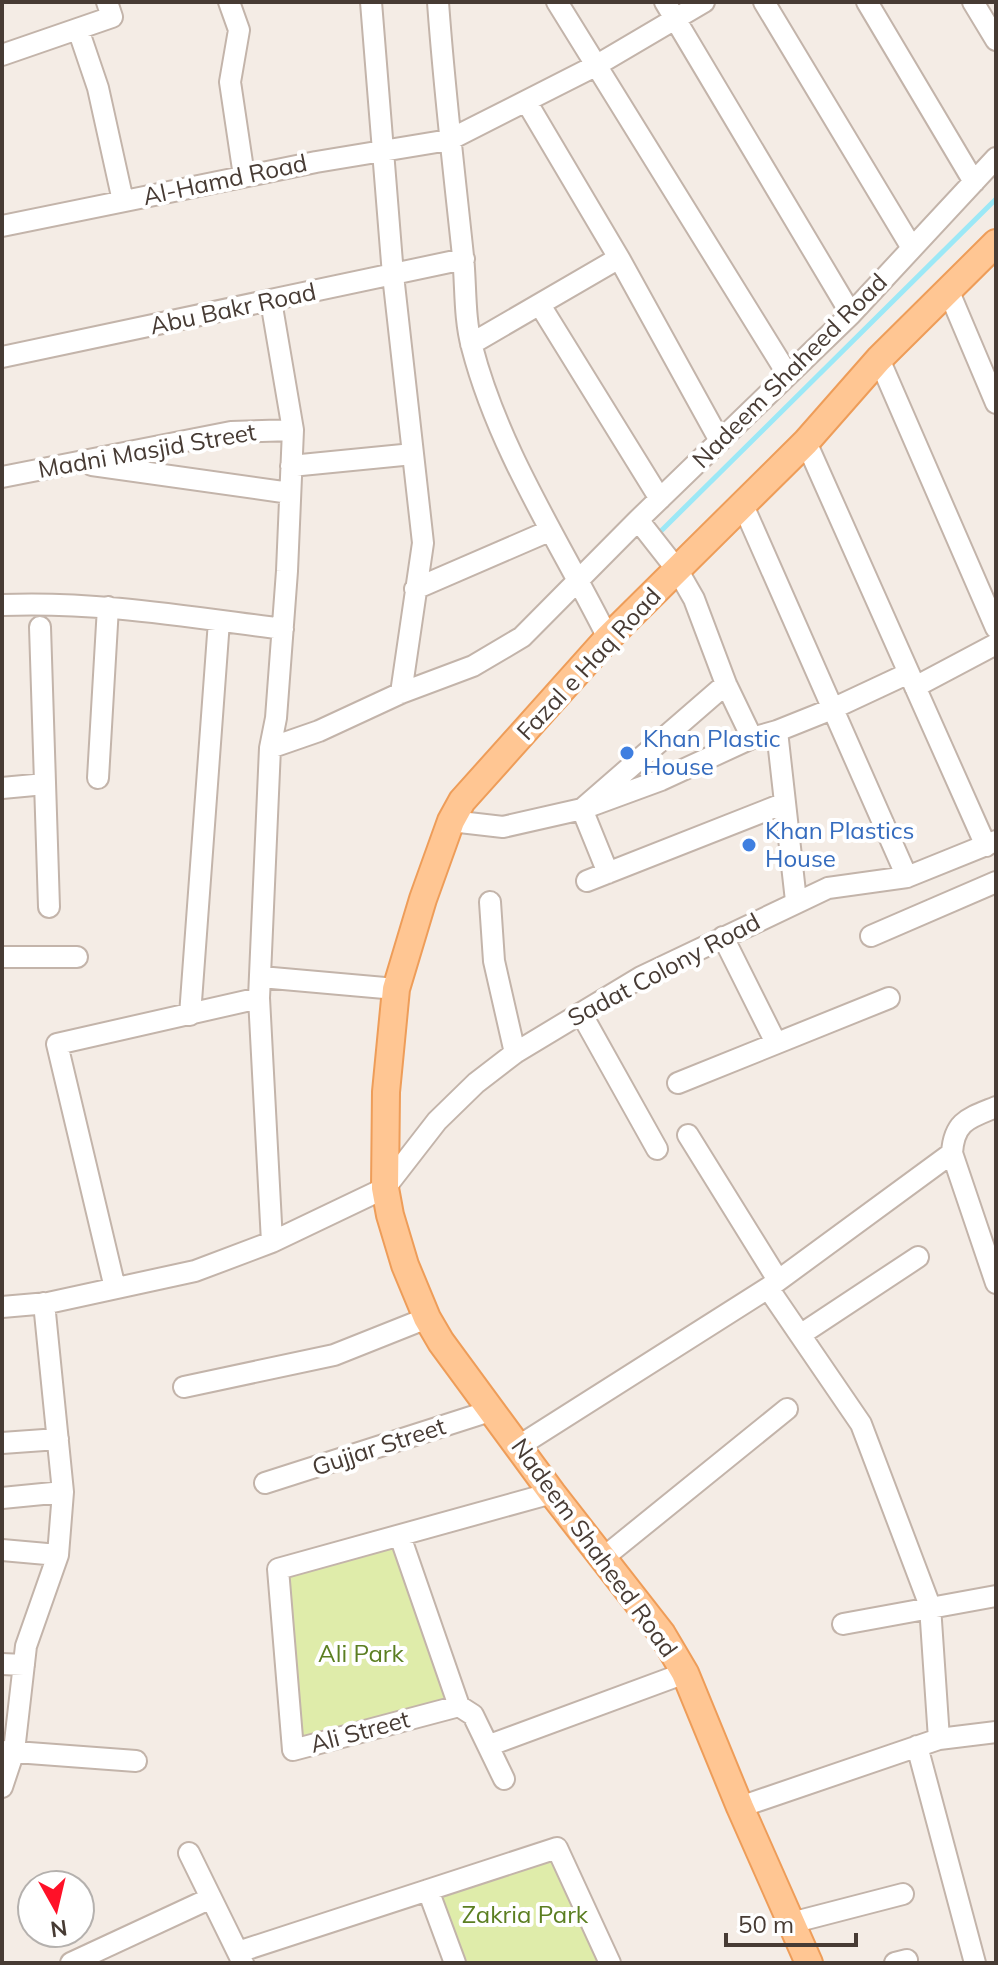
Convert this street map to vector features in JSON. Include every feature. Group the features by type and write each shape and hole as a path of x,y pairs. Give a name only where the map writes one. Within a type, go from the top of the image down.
{"main road":[{"name":"Fazal e Haq Road","path":"385,1188 386,1092 396,989 423,899 451,821 462,801 608,638 806,442 879,359 996,243"},
{"name":"Nadeem Shaheed Road","path":"385,1188 395,1236 427,1318 441,1342 552,1493 662,1634 685,1673 809,1963"}],"street":[{"path":"2,55 112,17 107,2"},
{"path":"229,2 239,30 230,82 244,176"},
{"path":"371,2 393,275 423,543 401,693"},
{"path":"438,2 471,344 489,399 549,531 579,580 608,638"},
{"path":"557,2 788,375"},
{"name":"Al-Hamd Road","path":"2,226 244,176 449,140 597,65 670,11 704,2"},
{"path":"764,2 912,248"},
{"path":"867,2 974,182"},
{"path":"973,2 996,40"},
{"path":"670,11 851,314"},
{"path":"78,29 98,88 123,201"},
{"path":"526,101 619,258 720,441"},
{"name":"Nadeem Shaheed Road","path":"270,748 319,731 401,693 473,666 522,637 851,314 996,158"},
{"path":"471,344 619,258"},
{"name":"Abu Bakr Road","path":"2,357 464,259"},
{"path":"949,292 996,403"},
{"path":"271,301 293,430 283,629 276,718 270,748 260,988 272,1242"},
{"path":"540,305 660,499"},
{"path":"879,359 996,628"},
{"name":"Madni Masjid Street","path":"2,477 231,432 293,430"},
{"path":"806,442 912,680 991,843"},
{"path":"291,466 413,454"},
{"path":"75,463 290,493"},
{"path":"742,503 907,877"},
{"path":"638,520 678,571 694,599 726,684 752,738"},
{"path":"415,589 549,531"},
{"path":"2,605 54,603 108,607 283,629"},
{"path":"98,778 108,607"},
{"path":"190,1015 219,621"},
{"path":"40,627 49,907"},
{"path":"451,821 503,827 582,809 661,780 752,738 912,680 996,644"},
{"path":"582,809 726,684"},
{"path":"777,731 796,901"},
{"path":"2,788 45,784"},
{"path":"587,881 785,803"},
{"path":"582,809 608,873"},
{"name":"Sadat Colony Road","path":"385,1188 437,1121 476,1083 515,1053 641,977 828,888 907,877 991,843"},
{"path":"871,936 994,887"},
{"path":"490,902 494,961 515,1053"},
{"path":"723,937 776,1043"},
{"path":"2,954 77,957"},
{"path":"115,1288 57,1044 190,1015 260,988 396,989"},
{"path":"678,1083 889,998"},
{"path":"581,1013 657,1149"},
{"path":"996,1107 965,1120 953,1137 952,1153 996,1283"},
{"path":"688,1135 800,1335 861,1424 930,1606 939,1739"},
{"path":"519,1446 773,1284 952,1153"},
{"path":"2,1307 44,1303 195,1271 272,1242 385,1188"},
{"path":"800,1335 918,1257"},
{"path":"2,1787 26,1646 58,1555 63,1492 44,1303"},
{"path":"184,1387 334,1355 427,1318"},
{"path":"603,1558 787,1409"},
{"name":"Gujjar Street","path":"265,1483 493,1410"},
{"path":"2,1443 58,1439"},
{"path":"2,1498 63,1492"},
{"name":"Ali Street","path":"459,1706 293,1750 278,1569 552,1493"},
{"path":"400,1536 459,1706 473,1715 504,1779"},
{"path":"2,1550 58,1555"},
{"path":"843,1624 996,1596"},
{"path":"2,1664 24,1665"},
{"path":"490,1745 685,1673"},
{"path":"740,1807 939,1739 996,1732"},
{"path":"917,1746 975,1963"},
{"path":"8,1751 136,1761"},
{"path":"189,1853 240,1958 428,1890 557,1848 610,1963"},
{"path":"428,1890 455,1963"},
{"path":"791,1923 903,1894"},
{"path":"71,1963 211,1898"}],"green space":[{"name":"Ali Park","path":"400,1536 459,1706 293,1750 278,1569"},
{"name":"Zakria Park","path":"555,1854 602,1963 461,1963 435,1894"}],"waterway":[{"path":"661,531 996,199"}],"place":[{"name":"Khan Plastic House","path":"627,753"},
{"name":"Khan Plastics House","path":"749,845"}]}
